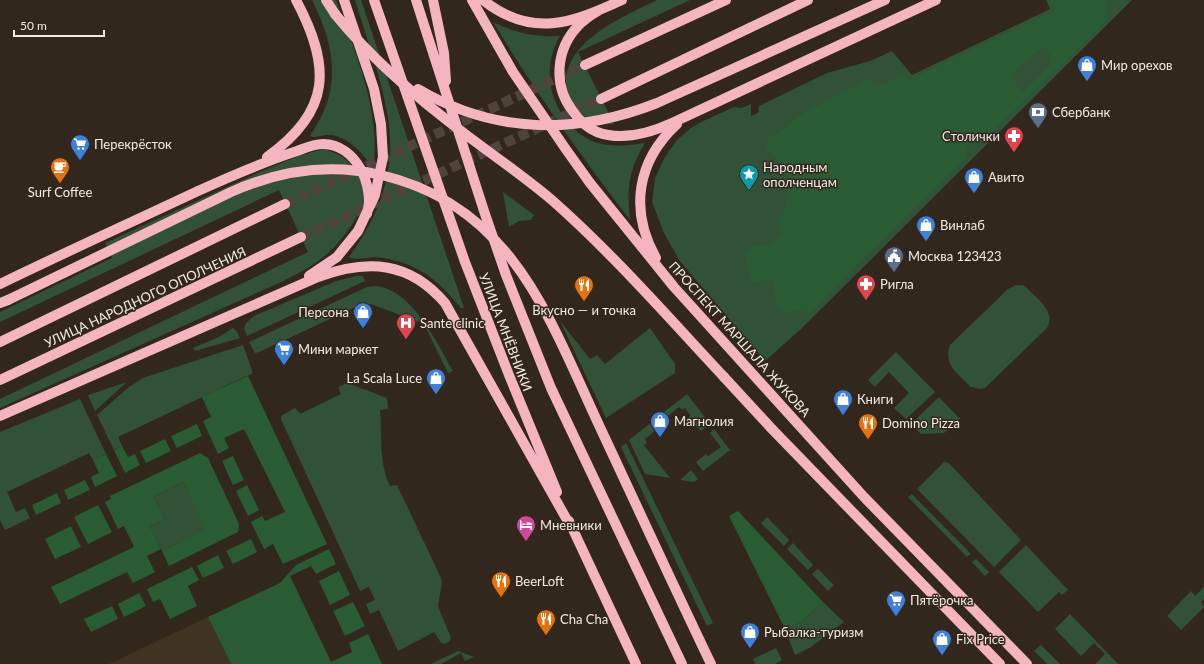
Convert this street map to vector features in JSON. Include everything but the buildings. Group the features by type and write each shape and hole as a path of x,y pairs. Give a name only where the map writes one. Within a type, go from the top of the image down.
{"main road":[{"path":"250,167 274,152 294,135 310,114 316,102 320,79 318,52 308,22 296,0"},
{"path":"326,0 345,26 364,48 469,137 498,157 552,201 600,245 771,428 1000,664"},
{"path":"270,297 307,277 337,256 352,240 367,214 375,195 383,157 381,124 374,89 344,0"},
{"name":"УЛИЦА МНЁВНИКИ","path":"374,0 465,262 508,375 571,527 636,664"},
{"path":"416,0 447,97"},
{"path":"433,0 444,53 447,97"},
{"name":"ПРОСПЕКТ МАРШАЛА ЖУКОВА","path":"472,0 513,72 565,148 590,183 674,287 864,497 1027,664"},
{"path":"483,0 509,15 540,23 569,22 622,0"},
{"path":"585,65 726,0"},
{"path":"601,99 808,0"},
{"path":"394,74 444,102 478,115 548,125 596,122 628,115 657,103 885,0"},
{"path":"598,11 584,21 574,31 562,54 559,71 561,91 574,113 595,131 616,135 648,132 683,118 936,0"},
{"name":"УЛИЦА МНЁВНИКИ","path":"447,97 506,276 551,388 682,664"},
{"path":"674,287 660,266 648,241 640,204 640,193 643,174 654,151 668,132 683,118"},
{"path":"0,284 250,167 309,146 323,144 334,146 353,158 364,176 370,198 367,214"},
{"path":"4,302 232,192 256,181 282,174 323,168 365,171 415,184 437,194 460,208 481,224 498,242 528,281 560,344 711,664"},
{"name":"УЛИЦА НАРОДНОГО ОПОЛЧЕНИЯ","path":"0,342 285,204"},
{"name":"УЛИЦА НАРОДНОГО ОПОЛЧЕНИЯ","path":"0,380 301,237"},
{"path":"0,416 270,297 330,273 358,266 392,268 421,280 434,290 454,318 481,369 571,527"}],"shaded area":[{"path":"208,617 231,664 109,664"}],"green space":[{"path":"312,0 336,0 351,40 365,83 374,126 375,147 373,168 356,147 345,139 332,135 315,137 310,136 320,119 327,102 331,85 332,69 326,35"},
{"path":"355,0 361,0 464,308 461,308 434,280 414,267 390,259 376,257 358,259 349,257 370,223 383,191 389,160 390,131 385,101 377,70"},
{"path":"657,0 690,0 578,52 614,124 603,124 588,119 574,107 570,101 567,90 566,84 568,68 575,55 586,42 599,32 614,22"},
{"path":"1046,0 1132,0 802,328 765,361 679,260 664,233 652,202 655,178 665,157 677,140 699,123 734,107 742,108 751,104 751,116 758,113 759,106 827,73 870,61 892,51 912,75 1050,9"},
{"path":"1050,0 1106,0 1107,20 989,135 971,143 966,148 966,158 825,297 814,310 810,313 801,310 783,313 778,305 771,279 752,283 745,254 751,247 769,244 779,237 781,232 779,223 789,191 786,175 781,166 766,148 767,139 783,130 797,117 870,78 877,84 886,84 901,74 908,80 1053,11","holes":["1044,46 1050,54 1051,64 1024,91 1019,88 1012,77 1017,69"]},
{"path":"493,22 525,34 560,36 553,50 550,65 550,80 558,108 577,132 590,140 603,144 625,145 645,143 635,162 630,180 630,220 559,123"},
{"path":"323,149 335,153 348,161 358,175 363,188 362,206 353,223 330,252 313,265 281,282 0,408 0,399 308,252 279,190 0,322 0,312 112,258 105,243 253,175 298,156"},
{"path":"503,192 534,215 531,220 519,221 509,227"},
{"path":"363,276 365,281 247,336 244,329 246,323 254,316 336,281"},
{"path":"1016,285 1023,285 1041,301 1048,311 1049,322 1047,328 985,388 980,389 971,387 950,364 948,352 950,345 1008,289"},
{"path":"376,286 389,289 412,307 422,320 440,347 453,371 448,373 424,324 371,304 358,306 259,352 255,353 249,342 367,287"},
{"path":"560,321 590,359 597,355 605,364 650,328 675,364 675,373 606,418"},
{"path":"233,328 240,338 195,351 193,348 219,337"},
{"path":"243,345 253,373 118,437 122,446 114,450 97,415 129,387 143,378"},
{"path":"896,352 935,392 906,419 894,408 909,393 889,372 875,387 868,380"},
{"path":"248,376 327,544 283,564 273,544 264,549 251,522 262,516 265,521 285,512 244,429 224,438 229,448 218,454 203,421 211,417 202,397"},
{"path":"127,382 95,411 88,395"},
{"path":"347,383 387,398 388,409 380,410 382,449 386,477 390,486 397,485 441,578 442,583 438,606 451,638 449,642 445,644 441,643 434,632 398,651 379,610 370,614 366,604 375,600 369,587 360,591 281,419 281,416 295,408 300,414 341,394 338,387"},
{"path":"687,394 710,424 701,431 688,418 691,416 685,408 682,410 679,407 668,416 664,412"},
{"path":"939,397 960,419 944,433 921,434 911,424"},
{"path":"80,399 106,454 93,460 89,453 7,492 16,512 25,508 30,518 5,530 0,520 0,432"},
{"path":"657,418 665,429 659,433 656,430 645,439 647,443 644,445 670,478 645,474 629,440"},
{"path":"197,424 202,436 177,448 171,436"},
{"path":"714,429 730,450 703,471 696,462 706,454 708,456 721,447 710,433"},
{"path":"165,439 171,451 146,463 140,451"},
{"path":"626,443 713,623 707,626 621,447"},
{"path":"122,446 128,457 135,454 140,465 125,473 114,450"},
{"path":"200,453 208,458 239,524 238,532 169,566 161,549 147,556 155,572 133,583 127,572 60,604 51,587 134,547 124,526 118,529 105,502 111,499 110,496","holes":["183,482 206,529 162,551 150,526 165,519 154,496"]},
{"path":"106,454 117,476 95,487 91,477 99,473 93,460"},
{"path":"233,456 244,480 233,485 222,461"},
{"path":"944,462 949,463 1021,540 994,567 917,489"},
{"path":"691,470 698,479 694,482 680,480"},
{"path":"85,480 90,490 68,500 64,490"},
{"path":"183,482 207,529 162,551 150,526 165,519 154,496"},
{"path":"247,485 259,510 248,516 236,491"},
{"path":"57,493 61,503 36,515 32,505"},
{"path":"912,494 971,554 967,557 908,497"},
{"path":"98,505 112,532 88,544 74,517"},
{"path":"738,511 823,602 801,622 785,629 729,516"},
{"path":"767,517 789,540 784,546 761,523"},
{"path":"71,526 81,547 55,559 45,539"},
{"path":"251,539 257,552 233,564 226,551"},
{"path":"793,543 813,565 808,570 787,549"},
{"path":"1026,545 1068,590 1062,595 1059,592 1038,612 999,572"},
{"path":"329,549 336,564 316,574 311,566 290,576 331,662 352,652 349,643 368,634 382,664 231,664 208,617 280,583 296,565"},
{"path":"218,555 224,568 203,578 197,566"},
{"path":"976,559 989,572 985,576 972,562"},
{"path":"192,567 199,580 188,586 197,606 170,619 160,599 153,602 147,589"},
{"path":"818,569 834,585 828,591 812,574"},
{"path":"339,571 350,595 330,605 319,581"},
{"path":"1204,587 1204,599 1201,602 1204,607 1181,630 1167,616 1191,591 1195,596"},
{"path":"139,593 146,606 124,617 118,604"},
{"path":"353,602 365,626 345,636 333,611"},
{"path":"823,602 844,622 811,647 795,655 785,629 801,622"},
{"path":"112,606 118,619 91,632 84,619"},
{"path":"1070,614 1118,664 1095,664 1105,654 1094,643 1081,656 1055,629"},
{"path":"1041,645 1060,664 1047,664 1034,651"},
{"path":"776,648 782,660 775,664 755,664 753,659"},
{"path":"458,651 474,657 465,661 461,653 441,664 431,664"}],"tunnel":[{"path":"285,204 585,65"},
{"path":"301,237 601,99"}],"place":[{"name":"Мир орехов","path":"1087,82"},
{"name":"Сбербанк","path":"1038,129"},
{"name":"Столички","path":"1014,153"},
{"name":"Перекрёсток","path":"80,161"},
{"name":"Surf Coffee","path":"60,184"},
{"name":"Народным ополченцам","path":"749,191"},
{"name":"Авито","path":"974,194"},
{"name":"Винлаб","path":"926,242"},
{"name":"Москва 123423","path":"894,273"},
{"name":"Ригла","path":"866,301"},
{"name":"Вкусно — и точка","path":"584,302"},
{"name":"Персона","path":"363,329"},
{"name":"Sante clinic","path":"406,340"},
{"name":"Мини маркет","path":"284,366"},
{"name":"La Scala Luce","path":"436,395"},
{"name":"Книги","path":"843,416"},
{"name":"Магнолия","path":"660,438"},
{"name":"Domino Pizza","path":"868,440"},
{"name":"Мневники","path":"526,542"},
{"name":"BeerLoft","path":"501,598"},
{"name":"Пятёрочка","path":"896,617"},
{"name":"Cha Cha","path":"546,636"},
{"name":"Рыбалка-туризм","path":"750,649"},
{"name":"Fix Price","path":"942,656"}]}
